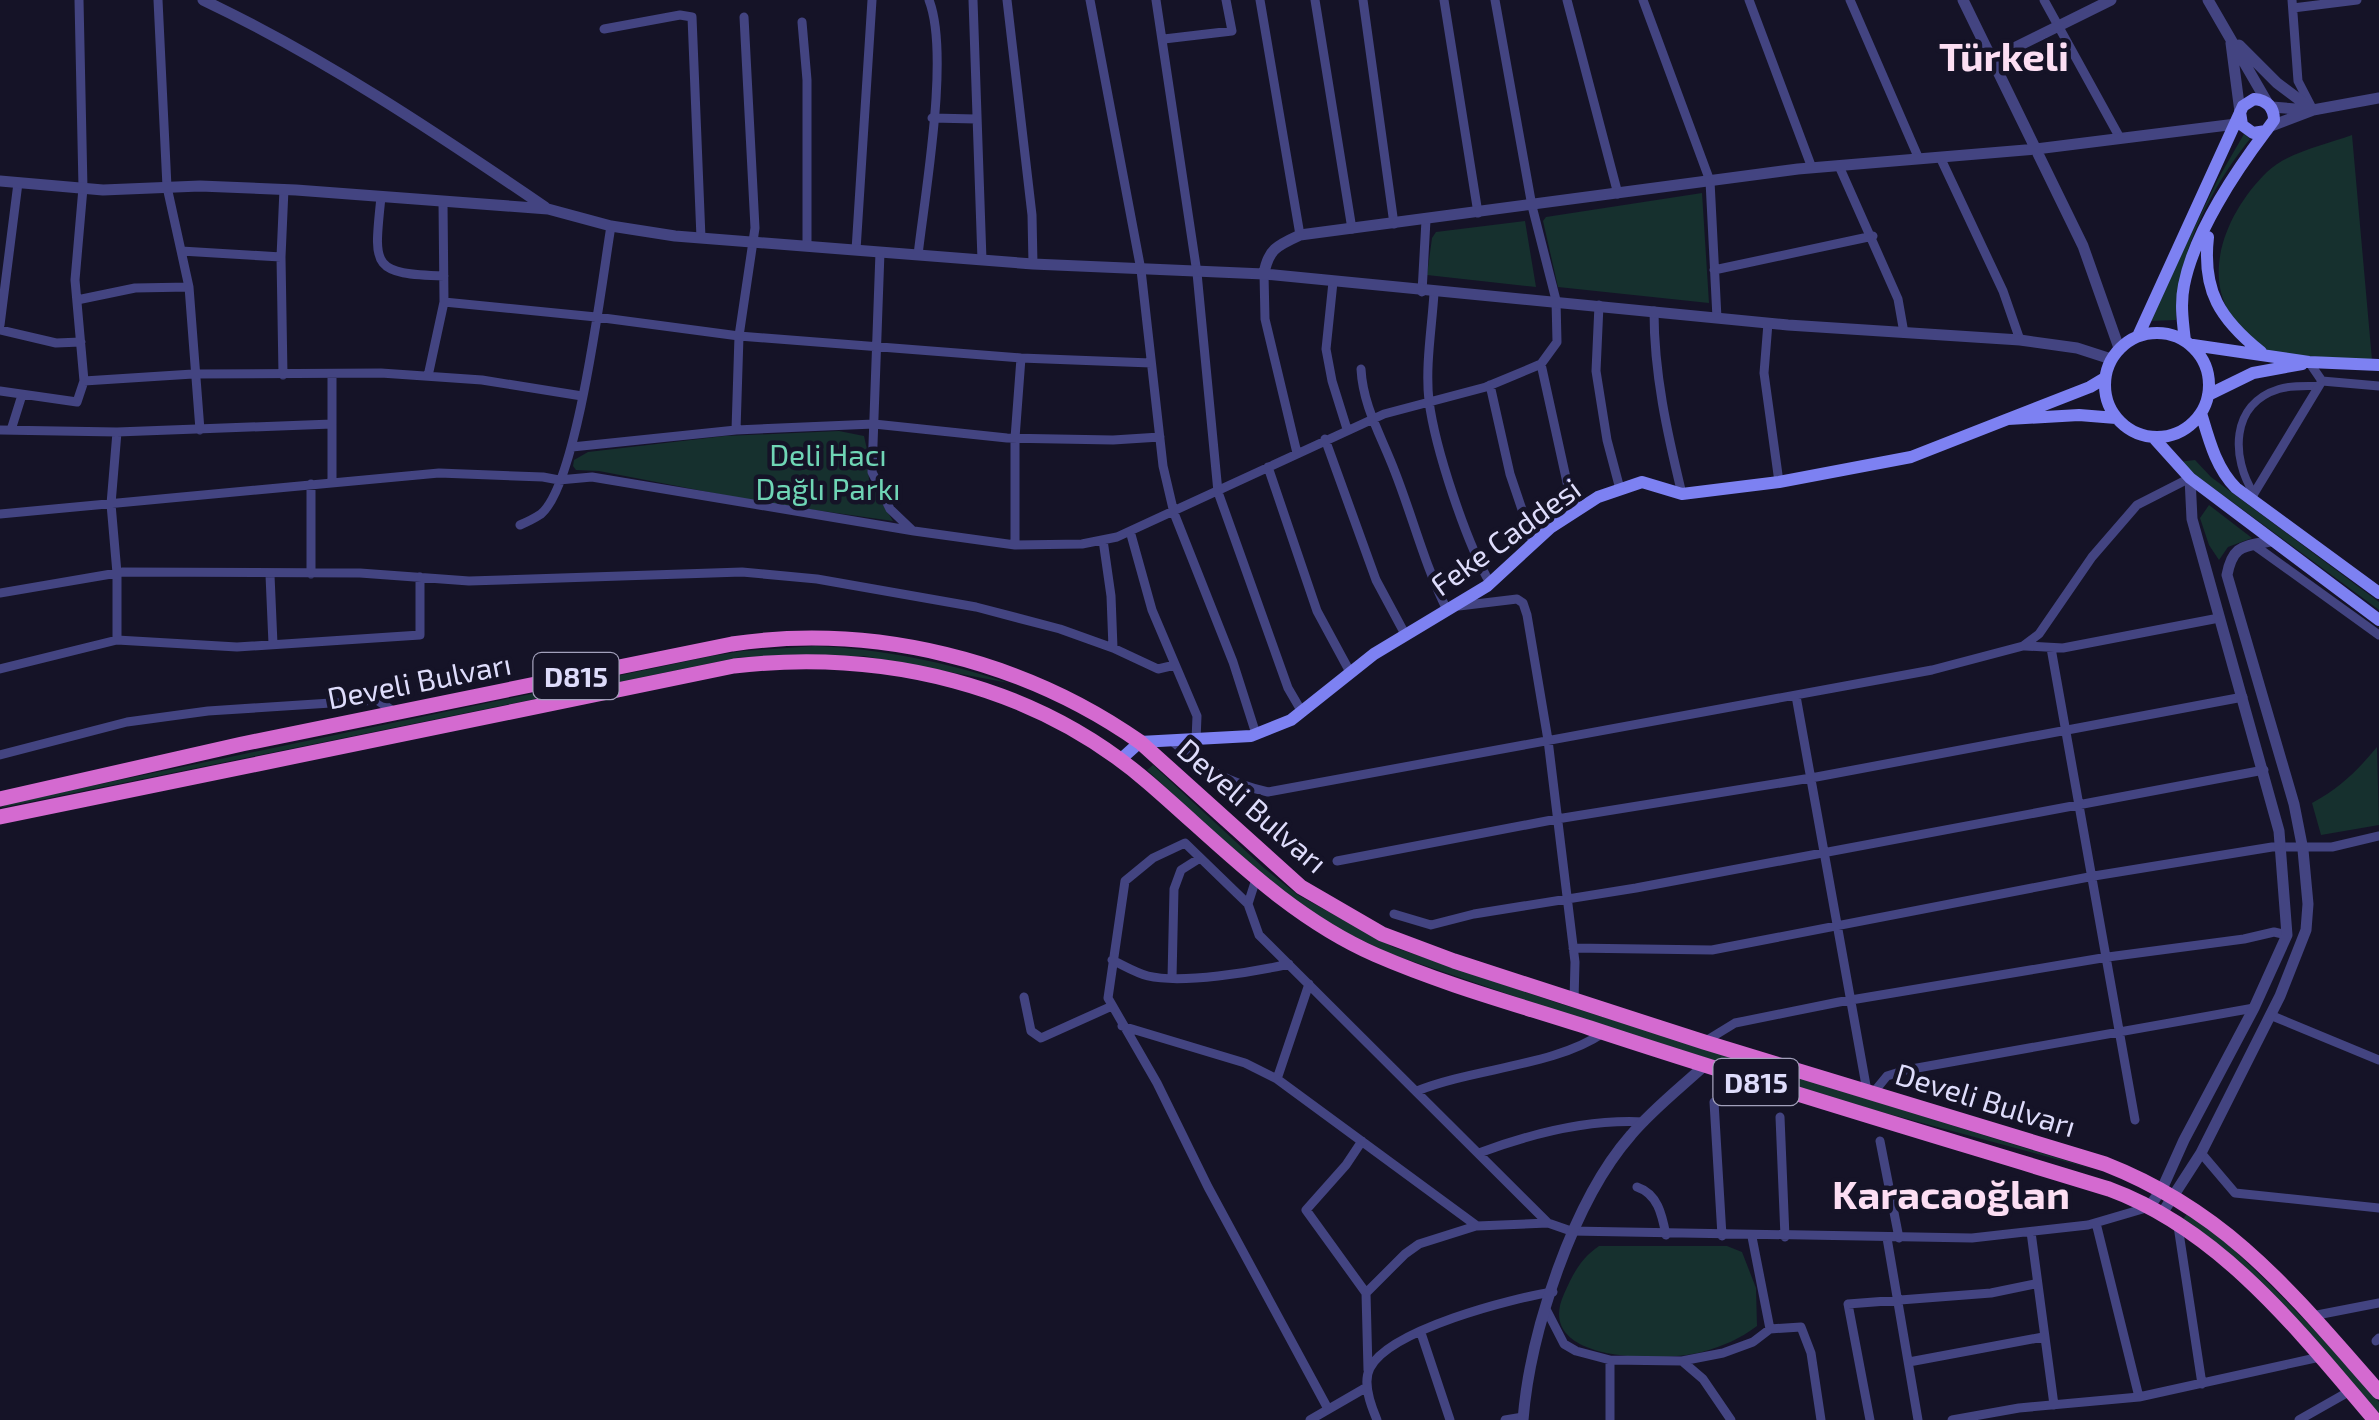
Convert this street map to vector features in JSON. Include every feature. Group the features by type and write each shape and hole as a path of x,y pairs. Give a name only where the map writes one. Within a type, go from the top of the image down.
{"highway":[{"name":"Develi Bulvarı","path":"0,799 732,644 773,639 852,640 921,649 1012,675 1094,712 1140,742 1301,887 1404,943 1704,1042 2106,1164 2169,1192 2242,1244 2376,1384"},
{"name":"Develi Bulvarı","path":"0,817 720,668 766,663 861,664 969,685 1050,715 1120,760 1294,910 1363,949 1424,974 1704,1066 2092,1184 2155,1211 2212,1250 2254,1286 2375,1420"}],"main road":[{"path":"2138,336 2238,118 2248,102 2261,100 2269,105 2274,120 2226,188 2184,284 2188,343 2206,367 2208,395 2201,413 2180,432 2153,437 2126,428 2116,418 2105,392 2105,378 2115,353 2138,336 2162,332 2188,343 2309,362 2379,367"},
{"path":"2238,118 2247,130 2260,133 2268,129"},
{"path":"2209,224 2206,255 2211,291 2224,318 2263,354"},
{"path":"2208,395 2253,373 2309,362"},
{"name":"Feke Caddesi","path":"1140,742 1256,734 1278,726 1405,634 1490,583 1576,508 1620,488 1642,482 1682,494 1779,482 1911,456 2090,388 2105,378"},
{"path":"2201,413 2225,478 2379,593"},
{"path":"2008,419 2079,415 2116,418"},
{"path":"2153,437 2190,478 2379,620"},
{"path":"1120,760 1140,742"}],"street":[{"path":"0,390 77,402 84,381 75,280 83,188 78,0"},
{"path":"158,0 168,187 189,287 200,430"},
{"path":"203,0 296,48 548,209"},
{"path":"856,250 872,0"},
{"path":"918,255 937,74 929,0"},
{"path":"973,0 982,260"},
{"path":"1007,0 1032,215 1032,264"},
{"path":"1090,0 1141,270 1160,437 1174,513 1233,662 1256,734"},
{"path":"1156,0 1198,273 1218,492 1288,688 1302,712"},
{"path":"1164,39 1232,31 1226,0"},
{"path":"1260,0 1300,235"},
{"path":"1316,0 1352,229"},
{"path":"1363,0 1394,224"},
{"path":"1444,0 1478,213"},
{"path":"0,514 439,473 542,476 559,480 592,477 914,532 1015,545 1082,544 1130,531 1347,429 1429,399 1490,385 1541,364 1556,342 1556,300 1532,206 1498,0"},
{"path":"1567,0 1618,194"},
{"path":"1643,0 1710,182 1717,318"},
{"path":"1749,0 1812,168"},
{"path":"1850,0 1919,159"},
{"path":"0,181 83,188 284,190 548,209 610,226 701,238 1032,264 1264,274 1717,318 2020,340 2115,353 2084,246 1962,0"},
{"path":"2044,0 2120,138"},
{"path":"1992,60 2112,0"},
{"path":"2208,0 2269,105 2313,110"},
{"path":"2313,110 2298,81 2292,4 2357,0"},
{"path":"604,29 692,16 701,238"},
{"path":"736,430 739,336 755,228 744,17"},
{"path":"802,22 807,80 807,246"},
{"path":"2230,34 2277,84 2313,110"},
{"path":"1297,453 1265,319 1264,274 1268,254 1277,245 1300,235 1812,168 2036,149 2238,118 2230,34"},
{"path":"2268,129 2313,110 2379,98"},
{"path":"932,118 976,119"},
{"path":"1940,157 2002,291 2020,340"},
{"path":"1839,166 1898,299 1904,333"},
{"path":"18,183 0,328 56,343 81,342"},
{"path":"283,375 280,258 284,190"},
{"path":"382,197 376,249 380,261 400,275 444,276"},
{"path":"428,376 444,302 443,202"},
{"path":"1426,220 1429,399 1459,508 1477,561 1490,583"},
{"path":"520,525 542,513 572,447 610,226"},
{"path":"1714,270 1873,236"},
{"path":"181,252 280,258"},
{"path":"880,252 872,472 890,509 914,532"},
{"path":"1333,282 1326,349 1347,429"},
{"path":"77,300 134,288 189,287"},
{"path":"444,302 596,316 739,336 1021,358 1151,362"},
{"path":"1599,305 1596,371 1606,440 1620,488"},
{"path":"1654,311 1654,360 1660,400 1682,494"},
{"path":"1768,322 1764,372 1779,482"},
{"path":"1015,545 1015,438 1021,358"},
{"path":"2309,362 2320,384"},
{"path":"1541,364 1576,508"},
{"path":"1362,369 1362,390 1372,419 1396,473 1413,528 1450,608 1517,599 1523,604 1548,740 1573,948 1574,1001"},
{"path":"84,381 194,374 428,376 582,396"},
{"path":"332,374 332,481"},
{"path":"2252,497 2320,384"},
{"path":"2252,497 2238,459 2240,428 2255,402 2277,390 2320,384 2379,386"},
{"path":"1490,385 1510,474 1533,542"},
{"path":"22,395 6,430 117,432 332,424"},
{"path":"572,447 736,430 874,424 1015,438 1160,437"},
{"path":"117,432 112,504 118,640"},
{"path":"1325,439 1376,580 1405,634"},
{"path":"1268,467 1318,611 1350,672"},
{"path":"2023,646 2040,634 2092,557 2137,506 2190,478 2192,520 2279,830 2287,935 2254,1008 2184,1140 2169,1192"},
{"path":"311,574 312,484"},
{"path":"1130,531 1152,610 1197,716 1196,740"},
{"path":"1103,540 1113,648"},
{"path":"1327,1408 1208,1187 1157,1083 1108,998 1125,882 1153,858 1185,843 1248,904 1259,934 1308,984 1548,1222 1571,1231 1972,1238 2155,1211 2201,1153 2270,1015 2306,930 2304,850 2268,708 2228,575 2230,557 2241,548 2272,541"},
{"path":"2254,545 2379,634"},
{"path":"0,593 117,573 420,576 469,582 706,572 817,579 976,607 1060,628 1158,669 1175,665"},
{"path":"270,575 273,644"},
{"path":"0,669 118,640 237,647 420,635 420,576"},
{"path":"1172,742 1200,766 1238,786 1268,792 1932,670 2023,646 2063,648 2219,618"},
{"path":"2051,648 2135,1120"},
{"path":"1796,696 1870,1092"},
{"path":"1337,861 2243,697"},
{"path":"1,754 127,722 208,710 377,700 395,713"},
{"path":"1394,914 1431,926 1474,914 2264,770"},
{"path":"1573,948 1712,950 2094,876 2280,848 2332,847 2379,836"},
{"path":"1172,978 1174,889 1181,870 1200,858"},
{"path":"1248,904 1256,880"},
{"path":"1704,1042 1735,1023 1851,1000 2274,932 2287,935"},
{"path":"1112,960 1147,976 1172,978 1258,971 1289,964"},
{"path":"1277,1078 1308,984"},
{"path":"1024,997 1031,1031 1041,1038 1112,1006"},
{"path":"1870,1092 1887,1076 1906,1070 2254,1008"},
{"path":"2270,1015 2379,1060"},
{"path":"1122,1026 1246,1063 1277,1078 1477,1226"},
{"path":"1417,1091 1446,1080 1582,1047 1603,1032"},
{"path":"1505,1420 1523,1419 1534,1355 1571,1231 1598,1179 1644,1122 1704,1066"},
{"path":"1714,1102 1722,1236"},
{"path":"1780,1117 1785,1237"},
{"path":"1479,1152 1612,1120 1644,1122"},
{"path":"1362,1141 1306,1210 1366,1293 1367,1387 1378,1420"},
{"path":"1880,1141 1899,1238"},
{"path":"2201,1153 2235,1193 2379,1208"},
{"path":"1637,1187 1648,1190 1660,1208 1666,1235"},
{"path":"1366,1293 1419,1244 1477,1226 1548,1222"},
{"path":"2096,1222 2139,1398"},
{"path":"2178,1226 2202,1384"},
{"path":"2030,1232 2054,1405"},
{"path":"1752,1236 1770,1329"},
{"path":"1887,1238 1918,1420"},
{"path":"1870,1420 1848,1304 1991,1293 2035,1284"},
{"path":"1368,1370 1381,1355 1469,1311 1553,1292"},
{"path":"2312,1316 2379,1303"},
{"path":"1547,1311 1564,1344 1610,1360 1682,1361 1723,1353 1752,1342 1770,1329 1801,1327 1812,1352 1821,1420"},
{"path":"1421,1333 1450,1420"},
{"path":"1909,1362 2043,1337"},
{"path":"1952,1420 1982,1413 2139,1398 2320,1356"},
{"path":"1610,1360 1610,1420"},
{"path":"1682,1361 1702,1379 1731,1420"},
{"path":"1310,1420 1367,1387"},
{"path":"2298,1420 2350,1391"}],"green space":[{"path":"2244,134 2250,139 2209,201 2189,248 2177,296 2176,320 2149,321 2218,179"},
{"path":"2352,135 2372,360 2264,349 2231,315 2222,295 2221,251 2228,229 2252,189 2276,165"},
{"path":"1702,193 1709,303 1558,287 1543,221 1546,217"},
{"path":"1525,221 1536,287 1427,275 1436,232"},
{"name":"Deli Hacı Dağlı Parkı","path":"839,431 864,436 869,481 893,521 765,503 576,470 573,466 574,460 588,452 725,436"},
{"path":"2195,460 2211,477 2379,602 2379,610 2178,462"},
{"path":"2209,505 2252,538 2228,547 2219,560 2200,518"},
{"path":"815,646 914,658 1009,683 864,656 741,657 0,808 712,656"},
{"path":"2377,747 2379,825 2321,835 2312,803 2348,778"},
{"path":"1153,765 1298,895 1393,947 1558,1003 2093,1169 1874,1110 1560,1012 1391,954 1332,926 1262,877 1147,770"},
{"path":"2190,1210 2334,1351 2379,1402 2379,1413 2183,1219"},
{"path":"1599,1246 1727,1246 1742,1252 1756,1288 1757,1326 1724,1345 1684,1355 1633,1356 1584,1346 1567,1334 1559,1317 1574,1273"}],"district":[{"name":"Türkeli","path":"2004,55"},
{"name":"Karacaoğlan","path":"1951,1193"}]}
